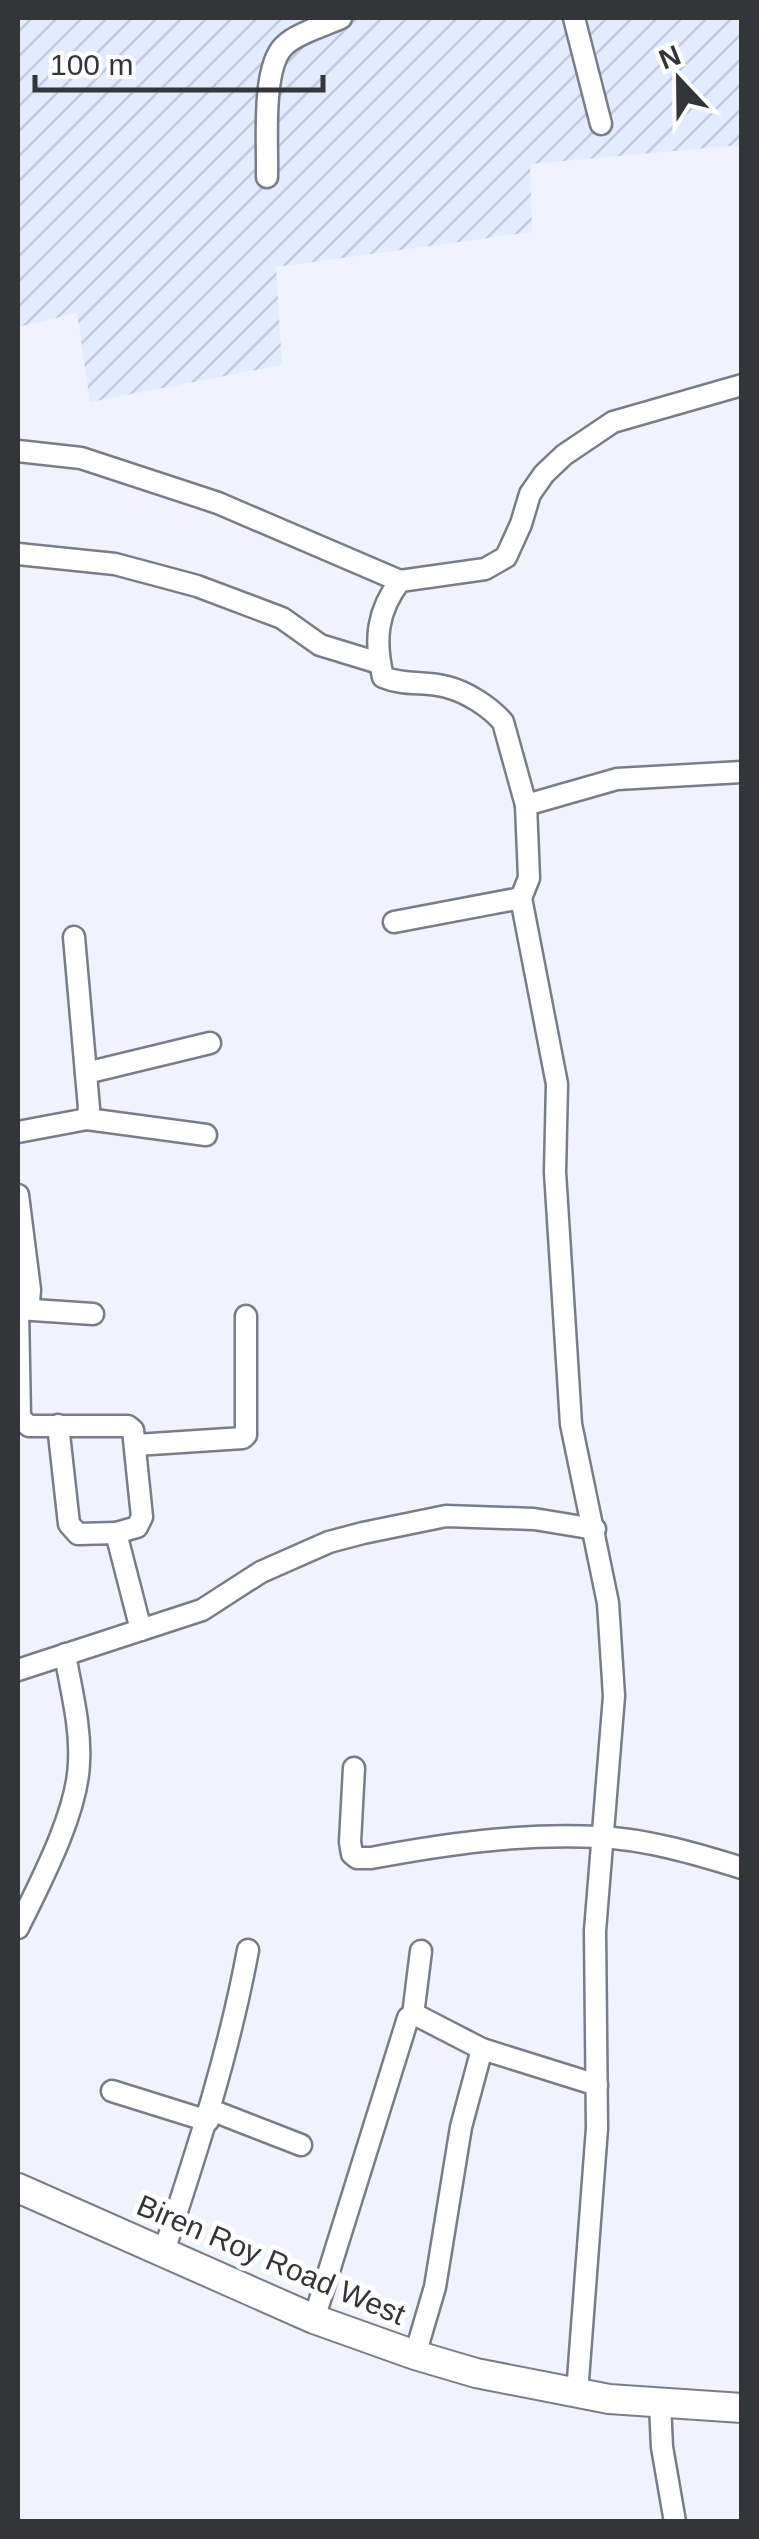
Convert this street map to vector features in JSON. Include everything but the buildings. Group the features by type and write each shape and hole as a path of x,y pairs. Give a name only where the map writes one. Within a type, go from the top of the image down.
{"main road":[{"name":"Biren Roy Road West","path":"18,2188 314,2319 415,2355 476,2372 578,2392 660,2404 742,2408"}],"street":[{"path":"267,178 270,86 277,56 284,44 340,18"},
{"path":"574,18 600,124"},
{"path":"18,451 81,458 218,503 400,581 485,569 496,563 506,557 530,494 564,456 613,422 742,385"},
{"path":"18,554 116,564 198,586 282,618 320,645 380,663"},
{"path":"400,581 380,613 382,677 448,687 494,712 503,722 526,804 529,878 521,898 557,1084 555,1172 571,1424 608,1603 614,1696 595,1931 597,2085 578,2392"},
{"path":"526,804 616,779 742,772"},
{"path":"394,922 521,898"},
{"path":"74,937 87,1120"},
{"path":"86,1073 210,1043"},
{"path":"18,1132 87,1120 206,1135"},
{"path":"18,1195 30,1290 29,1302 18,1309"},
{"path":"18,1309 93,1314"},
{"path":"18,1309 20,1418 29,1426 58,1425 128,1426 133,1430 142,1516 136,1527 116,1533 72,1531 58,1425"},
{"path":"136,1445 243,1438 246,1316"},
{"path":"18,1670 202,1610 261,1572 329,1542 429,1518 461,1516 534,1518 595,1529"},
{"path":"116,1533 141,1630"},
{"path":"18,1928 48,1868 79,1768 77,1726 64,1654"},
{"path":"354,1768 350,1842 357,1858 483,1839 602,1836 690,1852 742,1868"},
{"path":"164,2251 209,2115 232,2032 248,1950"},
{"path":"314,2319 404,2026 413,2015 420,1951"},
{"path":"413,2015 482,2049 597,2085"},
{"path":"415,2355 435,2288 461,2127 482,2049"},
{"path":"112,2092 209,2115 301,2146"},
{"path":"660,2404 662,2447 674,2522"}],"shaded area":[{"path":"18,18 741,18 741,145 530,164 532,232 276,267 282,365 90,402 77,313 18,327"}]}
